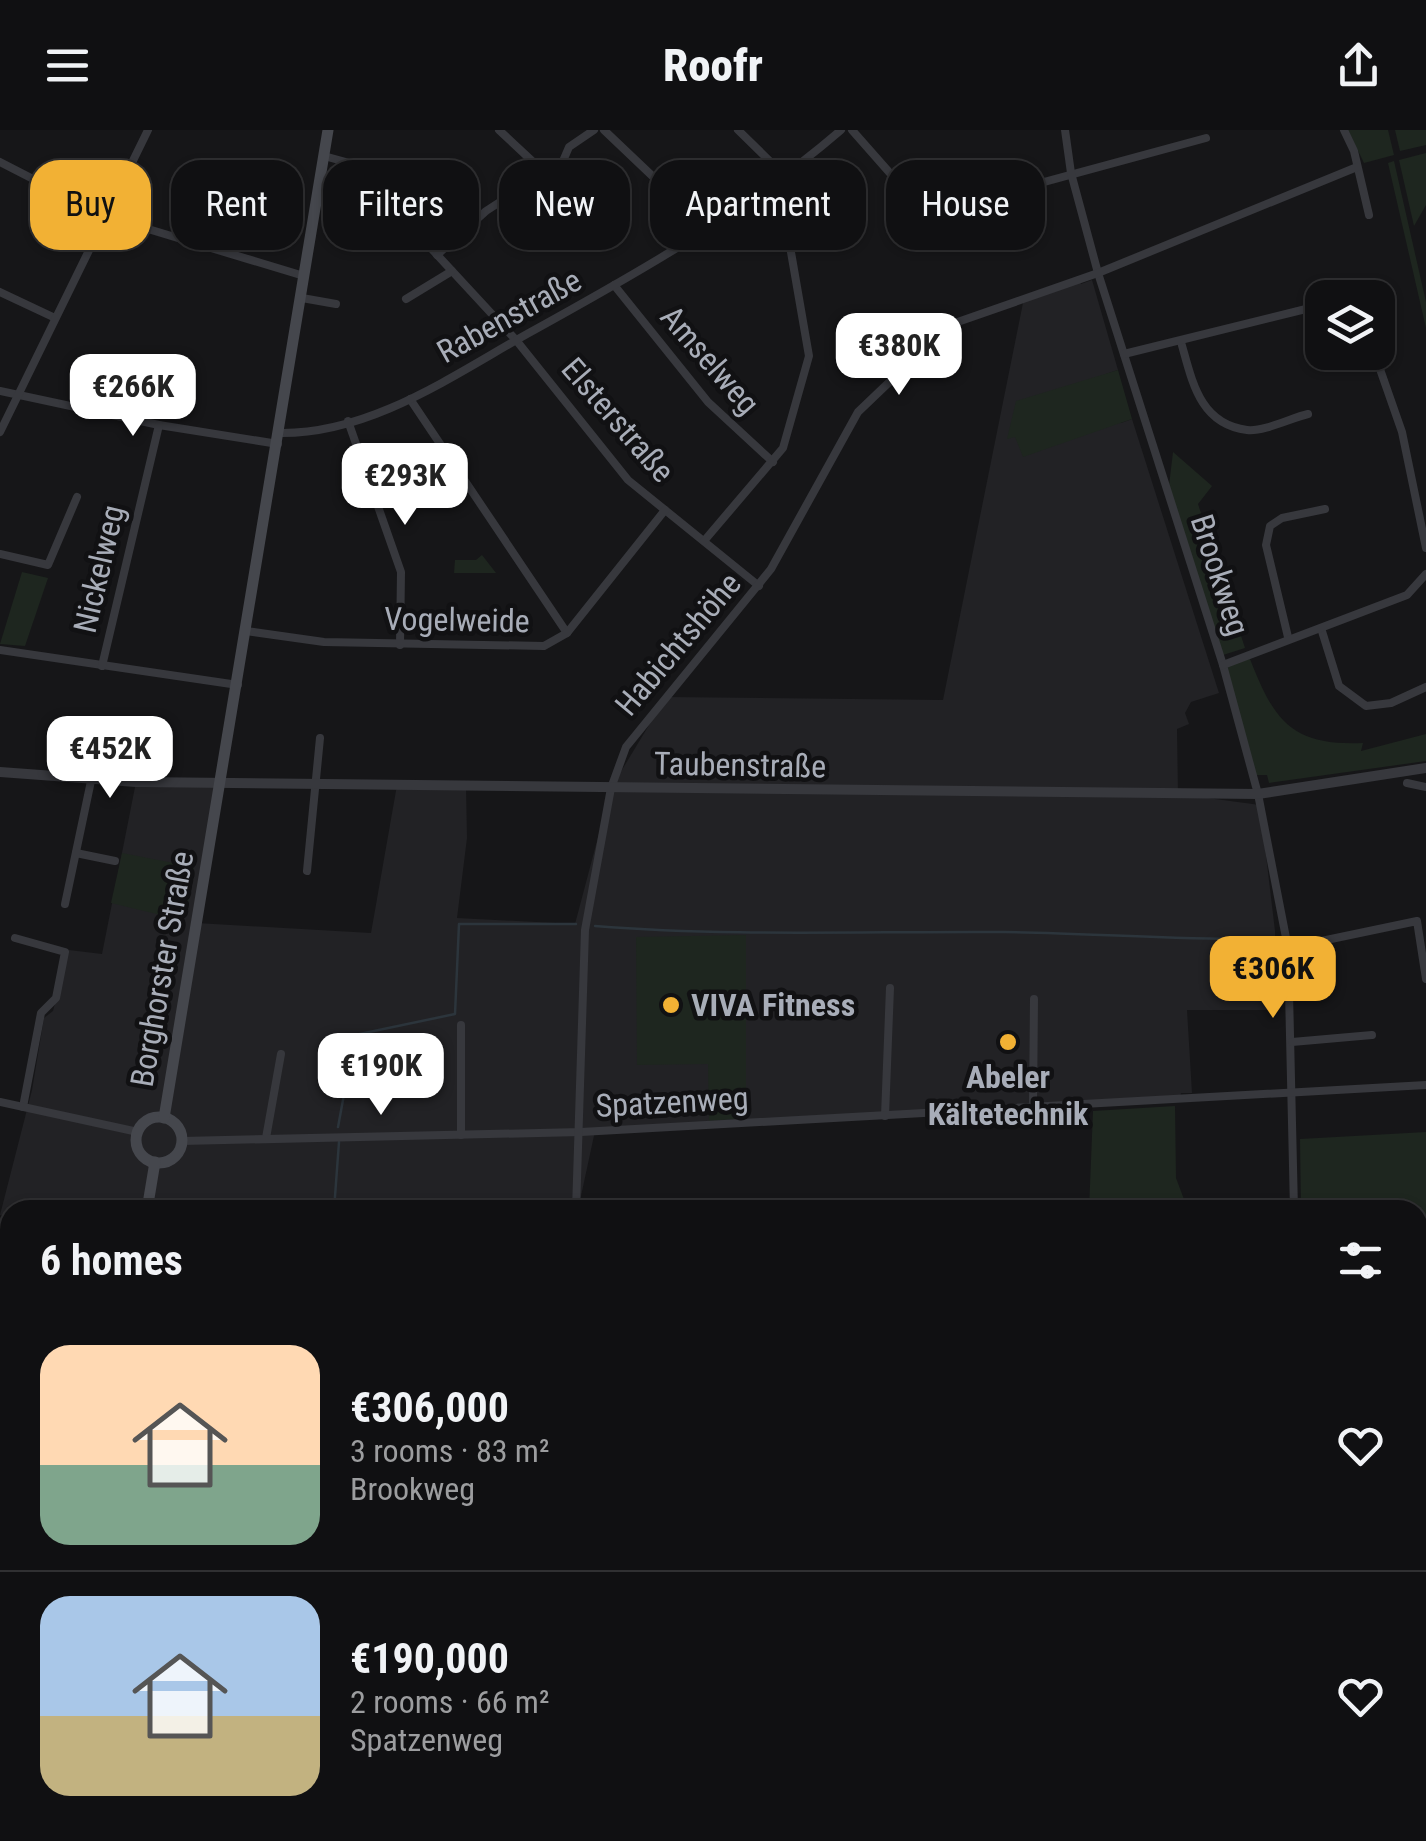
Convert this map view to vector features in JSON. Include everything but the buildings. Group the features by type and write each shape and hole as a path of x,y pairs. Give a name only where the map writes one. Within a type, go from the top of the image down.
{"main road":[{"name":"Borghorster Straße","path":"164,1118 239,685 328,130"},
{"path":"164,1118 177,1126 182,1141 171,1159 154,1162 140,1152 138,1132 146,1122 164,1118"},
{"path":"148,1200 154,1162"}],"street":[{"path":"133,160 148,130"},
{"path":"498,130 531,160"},
{"path":"563,160 569,147 594,130"},
{"path":"604,130 650,174"},
{"path":"738,130 765,160"},
{"name":"Rabenstraße","path":"806,160 841,130"},
{"path":"852,130 926,214 1206,138"},
{"name":"Brookweg","path":"1065,130 1071,172 1098,273 1223,665 1258,794 1288,948 1294,1200"},
{"path":"1344,130 1369,215"},
{"name":"Elsterstraße","path":"324,156 338,160"},
{"path":"0,162 30,177"},
{"name":"Habichtshöhe","path":"577,1200 582,1132 585,930 611,788 626,747 759,586 858,412 949,325 1098,273 1358,167"},
{"path":"437,255 499,203"},
{"path":"151,230 306,276"},
{"path":"0,432 88,250"},
{"name":"Elsterstraße","path":"432,250 516,340 628,480 759,586"},
{"name":"Rabenstraße","path":"0,390 17,398 159,425 279,438 348,421 410,399 672,250"},
{"path":"704,541 783,448 809,356 793,250"},
{"path":"406,299 452,271"},
{"name":"Amselweg","path":"614,286 708,402 773,462"},
{"path":"0,292 54,316"},
{"path":"302,298 336,304"},
{"path":"1124,354 1305,309"},
{"path":"1181,342 1199,402 1210,413 1248,430 1308,414"},
{"path":"1380,370 1402,432 1426,548"},
{"path":"410,399 567,633"},
{"path":"348,421 401,572 400,644"},
{"name":"Nickelweg","path":"102,666 159,425"},
{"path":"0,554 48,565 77,497"},
{"path":"1288,637 1266,546 1270,526 1282,518 1325,508"},
{"name":"Vogelweide","path":"246,631 324,642 544,646 567,633 665,510"},
{"path":"1223,665 1411,593 1426,574"},
{"path":"1320,628 1339,686 1366,706 1391,703 1426,687"},
{"path":"0,650 239,685"},
{"path":"307,871 320,738"},
{"name":"Taubenstraße","path":"0,772 92,781 1258,794 1426,768"},
{"path":"65,904 92,781"},
{"path":"1407,783 1426,788"},
{"path":"76,853 115,861"},
{"path":"1288,948 1418,921 1426,979"},
{"path":"14,938 65,952 56,998 42,1012 23,1107"},
{"path":"886,1116 890,988"},
{"path":"1033,1106 1034,1000"},
{"path":"460,1135 461,1025"},
{"path":"1292,1042 1372,1035"},
{"path":"266,1138 281,1054"},
{"name":"Spatzenweg","path":"182,1141 582,1132 1426,1085"},
{"path":"0,1102 138,1132"}],"shaded area":[{"path":"1348,130 1388,130 1394,155 1364,163"},
{"path":"1395,130 1426,130 1426,145 1400,151"},
{"path":"1426,153 1426,205 1414,226 1399,160"},
{"path":"1394,161 1426,302 1426,328 1388,163"},
{"path":"1079,279 1081,284 1092,280 1118,370 1106,374 1121,423 1132,419 1219,693 1191,702 1185,713 1189,724 1177,729 1178,794 1260,805 1275,931 1277,1010 1187,1010 1192,1093 1181,1093 1180,1099 595,1131 580,1200 4,1200 32,1090 44,1018 53,1011 69,950 102,954 136,782 223,783 197,923 371,933 397,785 466,786 467,838 457,918 575,924 611,788 666,697 943,700 1023,303"},
{"path":"1118,370 1132,419 1023,457 1015,437 1007,439 1016,401"},
{"path":"1173,452 1212,486 1198,504 1245,648 1220,656 1168,494"},
{"path":"482,555 496,573 454,573 455,560 476,560"},
{"path":"22,572 48,578 25,646 0,644"},
{"path":"1250,659 1278,714 1302,734 1339,743 1363,743 1361,751 1426,734 1426,761 1269,783 1267,775 1252,775 1223,665"},
{"path":"122,853 194,867 188,905 174,903 169,917 111,903"},
{"path":"746,935 746,1118 709,1121 708,1064 637,1065 636,937"},
{"path":"1175,1106 1176,1178 1184,1200 1089,1200 1093,1111"},
{"path":"1426,1132 1426,1200 1301,1200 1300,1139"}],"waterway":[{"path":"338,1127 355,1035 455,1014 459,924 576,924"},
{"path":"595,926 748,932 1004,932 1277,939"},
{"path":"335,1200 339,1142"}],"place":[{"name":"VIVA Fitness","path":"671,1005"},
{"name":"Abeler Kältetechnik","path":"1008,1042"}]}
